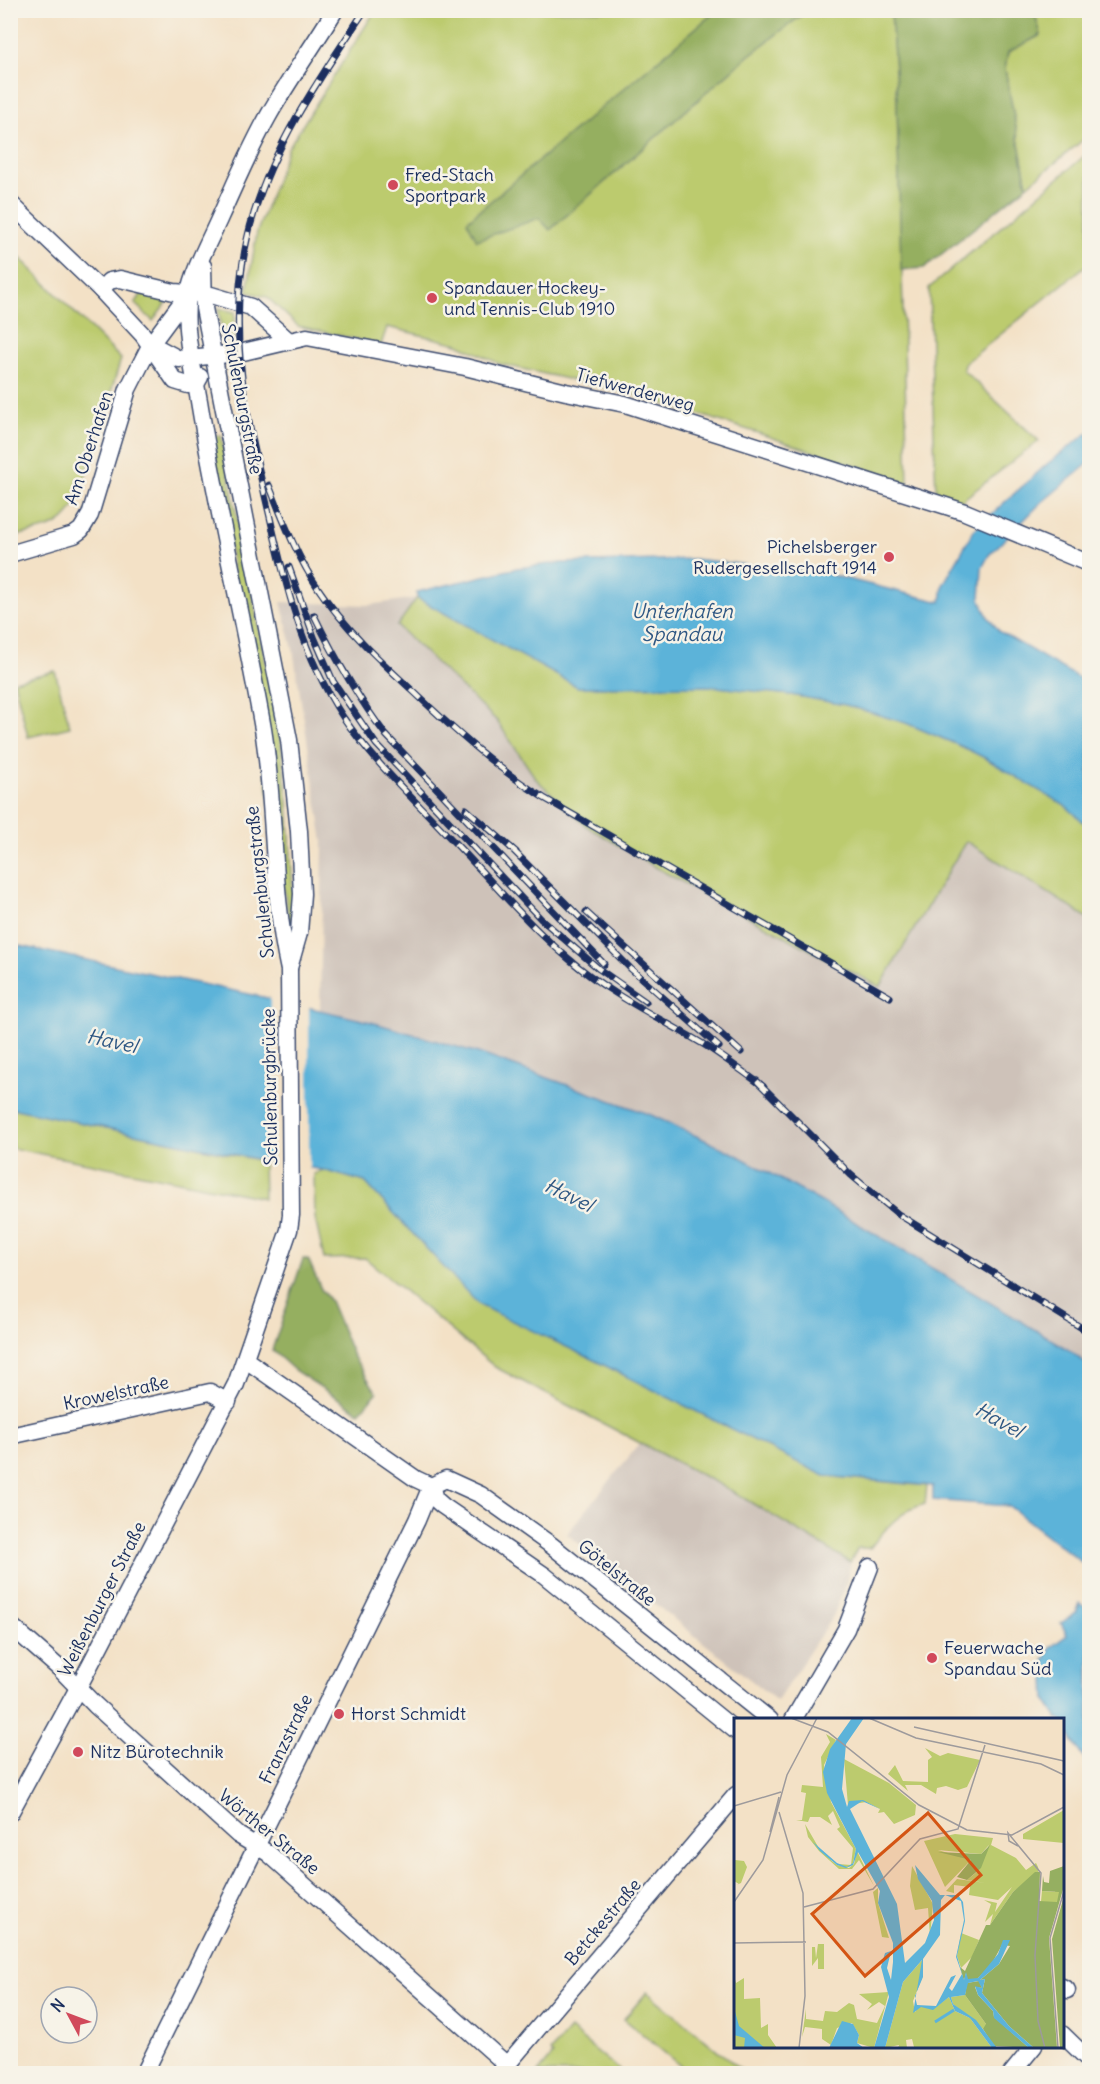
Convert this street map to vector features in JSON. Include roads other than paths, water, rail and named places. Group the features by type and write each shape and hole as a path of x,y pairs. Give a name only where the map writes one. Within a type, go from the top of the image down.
{"street":[{"name":"Schulenburgstraße","path":"289,970 299,933 302,894 289,740 213,356 196,294 203,254 269,115 335,10"},
{"name":"Tiefwerderweg","path":"10,203 101,290 151,344 174,381 188,386 196,384"},
{"path":"101,290 109,281 120,279 250,307 289,340"},
{"name":"Schulenburgstraße","path":"196,294 186,308 192,358 263,729 277,898 289,970"},
{"path":"151,344 196,294"},
{"name":"Tiefwerderweg","path":"151,344 179,359 239,353 307,337 465,367 566,393 625,404 964,512 1089,564"},
{"name":"Am Oberhafen","path":"10,554 66,537 81,530 90,515 128,389 151,344"},
{"path":"196,384 213,356"},
{"name":"Schulenburgbrücke","path":"246,1360 289,1230 291,1202 289,970"},
{"path":"228,1402 246,1360 416,1479 431,1486 435,1499 443,1506 544,1575 734,1730"},
{"name":"Krowelstraße","path":"10,1436 210,1392 228,1402"},
{"name":"Weißenburger Straße","path":"10,1813 228,1402"},
{"name":"Götelstraße","path":"431,1486 446,1479 481,1495 551,1545 769,1718"},
{"name":"Franzstraße","path":"144,2073 417,1520 431,1486"},
{"path":"794,1718 846,1629 870,1567"},
{"name":"Wörther Straße","path":"10,1625 238,1835 268,1853 503,2069"},
{"name":"Betckestraße","path":"503,2069 734,1796"},
{"path":"1064,2036 1089,2061"},
{"path":"1011,2073 1032,2048"}],"water":[{"name":"Unterhafen Spandau","path":"1089,432 1089,463 1041,503 989,555 982,568 980,599 988,617 1000,632 1089,684 1089,827 1067,807 985,758 906,723 846,705 791,695 709,686 578,687 417,598 417,592 517,568 558,563 693,559 823,573 941,602 943,585 974,530 1047,464"},
{"name":"Havel","path":"11,944 371,1022 478,1053 651,1115 733,1153 823,1203 1069,1350 1089,1366 1089,1568 1009,1506 933,1500 933,1486 825,1476 479,1305 365,1182 323,1170 261,1160 11,1108"},
{"path":"1080,1603 1089,1611 1089,1766 1064,1728 1064,1718 1057,1718 1046,1700 1044,1661 1051,1647 1067,1635 1061,1623 1076,1613"}],"railway":[{"path":"365,10 302,108 275,159 254,213 244,252 239,290 240,364 252,437 282,566 306,644 329,693 355,734 396,781 538,931 584,972 634,1005 703,1044 763,1086"},
{"path":"269,485 303,564 339,616 388,668 476,748 544,798 890,997"},
{"path":"289,567 314,637 333,681 376,744 541,919 599,969 646,1002"},
{"path":"314,615 347,677 386,735 604,964"},
{"path":"466,809 516,852"},
{"path":"511,848 631,969 719,1047"},
{"path":"586,912 741,1052"},
{"path":"757,1081 851,1175 898,1214 1090,1333"}],"place":[{"name":"Fred-Stach Sportpark","path":"393,185"},
{"name":"Spandauer Hockey- und Tennis-Club 1910","path":"432,298"},
{"name":"Pichelsberger Rudergesellschaft 1914","path":"889,557"},
{"name":"Feuerwache Spandau Süd","path":"932,1658"},
{"name":"Horst Schmidt","path":"339,1714"},
{"name":"Nitz Bürotechnik","path":"78,1752"}]}
